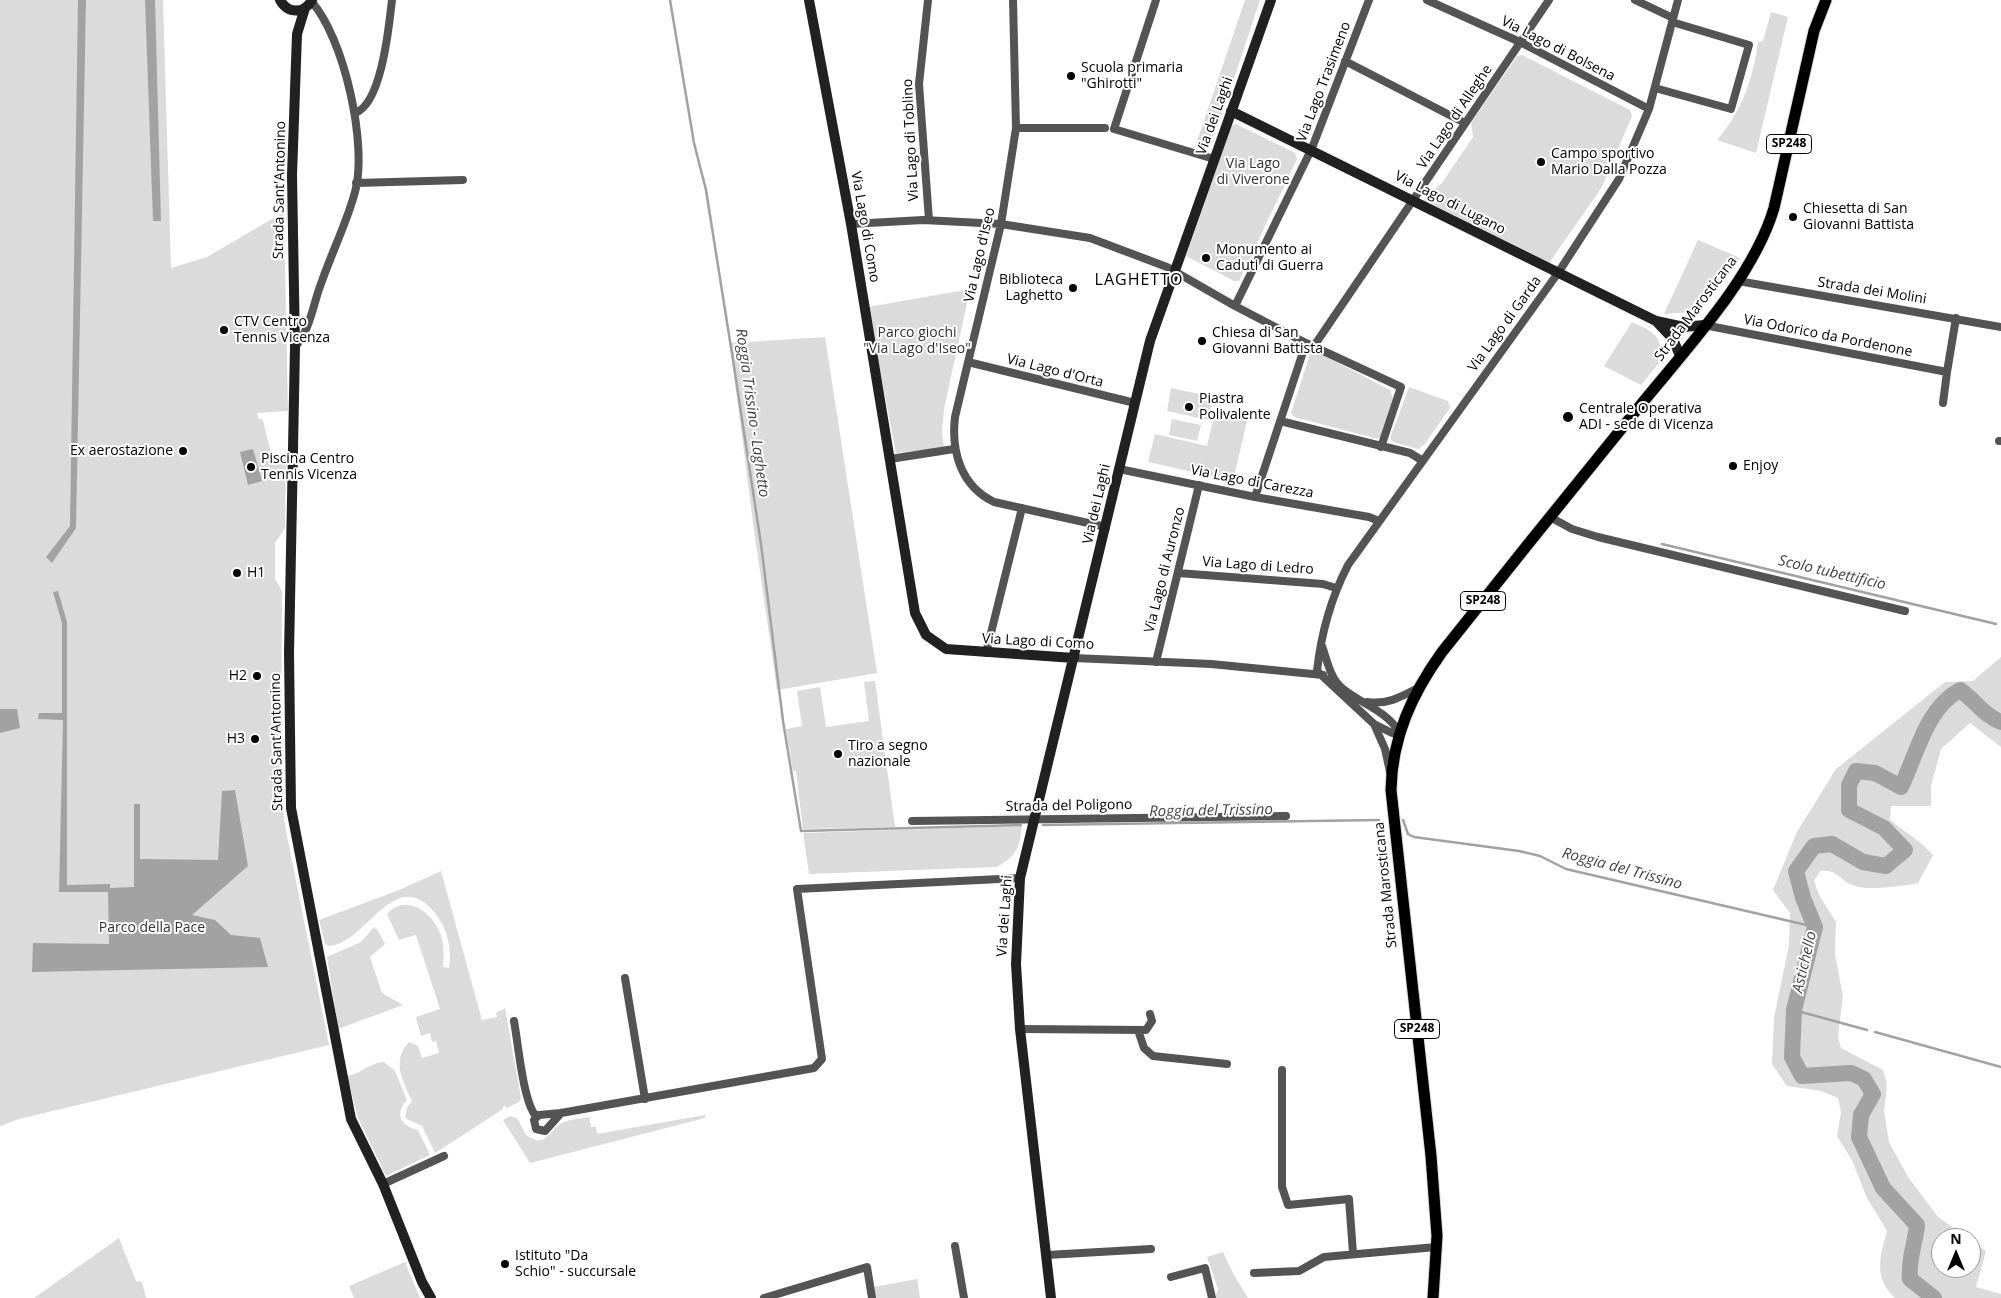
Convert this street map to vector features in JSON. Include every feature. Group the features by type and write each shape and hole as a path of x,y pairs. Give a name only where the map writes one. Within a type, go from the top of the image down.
{"main road":[{"name":"Strada Marosticana","path":"1433,1298 1436,1247 1431,1156 1393,811 1392,777 1400,733 1407,711 1418,688 1442,652 1738,281 1769,226 1814,31 1826,0"}],"street":[{"path":"355,113 366,106 376,85 382,63 392,0"},
{"name":"Via Lago di Como","path":"809,0 851,224 915,613 926,635 946,649 1074,658 1211,664 1320,676"},
{"name":"Via Lago di Toblino","path":"928,0 919,84 929,220"},
{"name":"Via Lago d'Iseo","path":"1013,0 1016,128 1001,224 955,417 954,449 963,474 980,495 994,502 1106,527"},
{"path":"1109,129 1156,0"},
{"name":"Via dei Laghi","path":"1052,1298 1020,1029 1016,964 1020,878 1150,341 1271,0"},
{"name":"Via Lago Trasimeno","path":"1235,306 1312,148 1369,0"},
{"name":"Via Lago di Bolsena","path":"1427,0 1520,42 1649,109"},
{"name":"Via Lago di Alleghe","path":"1255,497 1280,421 1310,345 1414,200 1549,0"},
{"path":"1635,0 1673,20 1749,45 1731,109 1655,88"},
{"name":"Via Lago di Garda","path":"1320,676 1317,671 1328,610 1336,588 1348,565 1558,273 1619,179 1649,109 1678,0"},
{"name":"Strada Sant'Antonino","path":"295,347 305,332 355,191 356,183 355,113 347,75 324,18 309,3"},
{"name":"Strada Sant'Antonino","path":"282,4 294,11 309,3"},
{"name":"Strada Sant'Antonino","path":"309,3 297,34 292,246 295,347 289,635 291,808 326,981 351,1119 383,1184 422,1282 431,1298"},
{"name":"Strada Sant'Antonino","path":"282,4 297,34"},
{"path":"1345,61 1466,123"},
{"name":"Via Lago di Lugano","path":"1231,111 1312,148 1656,321 1684,327 1704,325"},
{"path":"1016,128 1109,129 1214,159"},
{"path":"356,183 463,180"},
{"path":"851,224 929,220 1001,224 1090,238 1174,270 1235,306 1310,345 1401,387 1381,447"},
{"name":"Strada dei Molini","path":"1738,281 2001,327"},
{"path":"1943,403 1956,318"},
{"name":"Via Lago di Lugano","path":"1656,321 1673,339 1680,356"},
{"name":"Via Odorico da Pordenone","path":"1704,325 1947,372"},
{"name":"Via Lago d'Orta","path":"968,362 1135,403"},
{"path":"1280,421 1410,453 1423,461"},
{"path":"890,459 954,449"},
{"name":"Via Lago di Carezza","path":"1120,469 1255,497 1370,517 1379,521"},
{"name":"Via Lago di Auronzo","path":"1156,662 1199,485"},
{"path":"986,653 1022,508"},
{"path":"1550,517 1572,529 1598,537 1905,611"},
{"name":"Via Lago di Ledro","path":"1178,573 1323,584 1336,588"},
{"name":"Via Lago di Garda","path":"1322,646 1330,670 1342,687 1394,723 1400,733"},
{"path":"1330,670 1320,676 1374,724 1392,734 1400,733"},
{"path":"1366,702 1380,704 1418,688"},
{"path":"1374,724 1385,749 1392,777"},
{"name":"Strada del Poligono","path":"912,821 1286,816"},
{"path":"536,1116 645,1099 814,1068 822,1058 797,889 1020,878"},
{"path":"624,978 645,1099"},
{"path":"1020,1029 1146,1030 1152,1021 1150,1014"},
{"path":"514,1021 527,1095 532,1112 536,1116"},
{"path":"1138,1030 1144,1048 1152,1056 1227,1064"},
{"path":"1282,1070 1282,1187 1285,1201 1288,1205 1349,1199 1353,1253"},
{"path":"536,1116 534,1120 536,1129 545,1131 561,1113"},
{"path":"383,1184 444,1156"},
{"path":"955,1246 964,1298"},
{"path":"1254,1273 1299,1271 1318,1258 1353,1253 1436,1247"},
{"path":"1047,1255 1152,1249"},
{"path":"764,1298 867,1267 872,1298"},
{"path":"1171,1277 1205,1268 1212,1298"}],"green space":[{"name":"Parco della Pace","path":"0,0 163,0 171,268 207,257 284,212 288,411 257,413 258,418 263,420 273,462 286,458 285,528 275,543 275,579 282,591 281,789 285,826 329,1045 19,1119 0,1126"},
{"path":"1245,0 1260,0 1225,106 1207,150 1195,147"},
{"path":"1771,12 1788,17 1756,153 1717,140 1740,106 1753,69 1758,42 1763,41"},
{"path":"1522,55 1630,110 1632,116 1602,187 1549,263 1423,200 1442,183 1473,137 1471,123 1517,56"},
{"name":"Via Lago di Viverone","path":"1236,124 1295,153 1297,159 1239,281 1234,281 1186,256 1232,125"},
{"path":"1698,240 1740,258 1703,307 1690,312 1664,314"},
{"name":"Parco giochi \"Via Lago d'Iseo\"","path":"970,289 944,409 942,432 944,448 896,453 868,307"},
{"path":"1632,322 1654,334 1660,343 1663,358 1641,385 1604,366"},
{"path":"825,337 877,673 777,690 730,343"},
{"path":"1315,351 1390,390 1393,398 1378,439 1294,417 1291,413 1310,354"},
{"path":"1409,387 1448,401 1450,408 1424,445 1418,449 1393,442 1390,438"},
{"name":"Piastra Polivalente","path":"1171,388 1213,397 1208,420 1167,411"},
{"path":"1215,413 1247,421 1233,481 1148,462 1155,434 1207,446"},
{"path":"1172,419 1201,425 1197,441 1169,435"},
{"path":"2001,657 2001,747 1970,723 1941,749 1931,786 1931,806 1891,806 1890,820 1922,844 1933,855 1918,883 1869,888 1855,886 1826,871 1820,871 1814,881 1819,895 1836,922 1835,954 1843,997 1838,1036 1841,1048 1883,1070 1887,1084 1884,1111 1889,1142 1908,1177 1938,1217 1954,1228 1931,1228 1931,1278 1978,1278 1976,1287 2001,1294 2001,1298 1895,1298 1883,1282 1880,1266 1887,1231 1866,1196 1852,1160 1837,1136 1841,1112 1838,1098 1821,1091 1787,1086 1772,1064 1774,1018 1789,945 1790,913 1773,890 1797,832 1836,769 1945,682 1973,681"},
{"name":"Tiro a segno nazionale","path":"875,681 895,827 803,829 796,771 793,771 786,729 802,726 797,691 820,687 826,727 869,721 864,682"},
{"path":"1022,826 1016,851 1009,859 997,867 809,874 803,833"},
{"path":"441,871 482,1020 497,1017 496,1013 505,1008 521,1098 519,1102 507,1108 504,1105 503,1109 435,1153 422,1126 405,1118 407,1108 412,1101 402,1079 400,1064 401,1056 409,1042 418,1046 422,1058 439,1053 436,1041 432,1042 430,1033 421,1036 416,1017 440,1009 416,935 399,940 387,914 403,905 411,905 426,913 432,919 441,935 444,951 443,967 449,968 450,954 446,932 435,913 420,900 406,897 393,901 380,910 342,942 329,946 325,944 319,920 399,890"},
{"path":"373,928 377,929 385,944 370,957 382,993 403,1005 338,1029 327,957 361,942"},
{"path":"384,1062 395,1071 407,1100 401,1110 401,1119 407,1126 418,1130 430,1155 386,1176 358,1118 347,1076 374,1064"},
{"path":"705,1115 705,1118 530,1163 503,1120 510,1116 517,1118 526,1135 538,1140 546,1137 562,1123 589,1117 591,1127 596,1127 597,1134"},
{"path":"119,1238 136,1281 142,1282 146,1298 34,1298"},
{"path":"1981,1247 1986,1251 1981,1269"},
{"path":"1223,1252 1248,1298 1215,1298 1218,1289 1207,1257"},
{"path":"405,1262 420,1298 354,1298 349,1286"},
{"path":"917,1279 920,1298 875,1298 873,1287"}],"shaded area":[{"path":"78,0 86,0 76,528 52,563 46,557 70,526"},
{"path":"145,0 155,0 161,221 153,221"},
{"name":"Piscina Centro Tennis Vicenza","path":"253,449 262,481 248,485 240,452"},
{"path":"58,591 67,622 67,885 110,884 110,888 134,887 134,804 140,804 140,859 218,860 222,791 235,790 248,866 192,915 215,920 231,935 260,938 268,967 32,972 33,943 109,944 108,892 59,892 63,720 38,719 39,713 62,713 62,623 53,592"},
{"path":"0,709 17,709 20,728 0,733"}],"waterway":[{"name":"Roggia Trissino - Laghetto","path":"670,0 694,143 706,190 733,360 761,544 783,721 801,831 1021,825"},
{"name":"Scolo tubettificio","path":"1662,544 1996,624"},
{"name":"Astichello","path":"1934,1298 1910,1279 1911,1258 1917,1225 1883,1188 1859,1137 1861,1115 1873,1094 1864,1079 1851,1073 1802,1076 1792,1057 1794,1010 1815,927 1803,898 1796,871 1814,846 1832,844 1863,862 1886,866 1905,850 1884,828 1849,810 1849,785 1856,771 1875,773 1901,787 1924,733 1939,708 1948,698 1960,690 1990,716 2001,722"},
{"name":"Roggia del Trissino","path":"1043,825 1379,820"},
{"name":"Roggia del Trissino","path":"1403,820 1408,834 1414,837 1519,851 1540,856 1566,869 1815,927"},
{"path":"1794,1010 1867,1030"},
{"path":"1875,1032 2001,1067"}],"place":[{"name":"Scuola primaria \"Ghirotti\"","path":"1071,76"},
{"name":"Campo sportivo Mario Dalla Pozza","path":"1541,162"},
{"name":"Chiesetta di San Giovanni Battista","path":"1793,217"},
{"name":"Monumento ai Caduti di Guerra","path":"1206,258"},
{"name":"Biblioteca Laghetto","path":"1073,288"},
{"name":"CTV Centro Tennis Vicenza","path":"224,330"},
{"name":"Chiesa di San Giovanni Battista","path":"1202,341"},
{"name":"Piastra Polivalente","path":"1189,407"},
{"name":"Centrale Operativa ADI - sede di Vicenza","path":"1568,417"},
{"name":"Ex aerostazione","path":"183,451"},
{"name":"Enjoy","path":"1733,466"},
{"name":"Piscina Centro Tennis Vicenza","path":"251,467"},
{"name":"H1","path":"237,573"},
{"name":"H2","path":"257,676"},
{"name":"H3","path":"255,739"},
{"name":"Tiro a segno nazionale","path":"838,754"},
{"name":"Istituto \"Da Schio\" - succursale","path":"505,1264"}],"district":[{"name":"LAGHETTO","path":"1139,280"}]}
